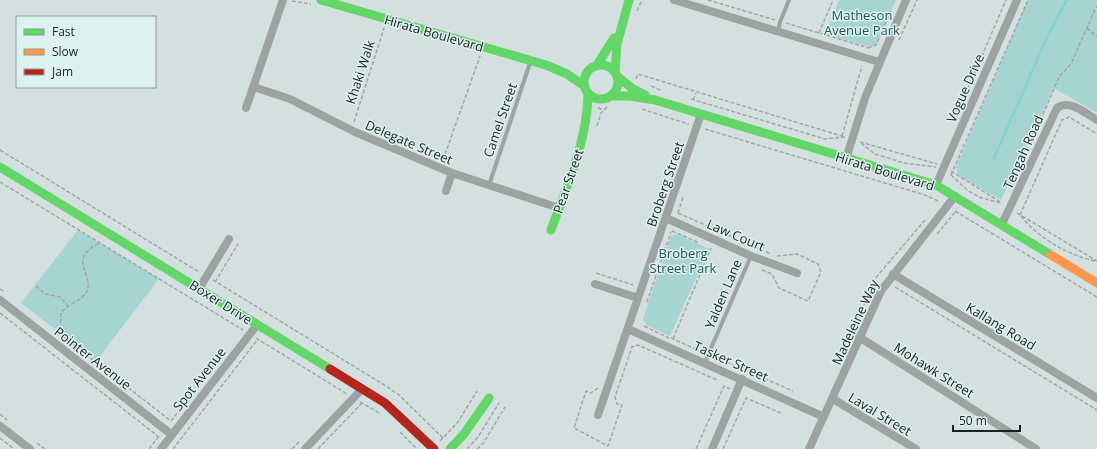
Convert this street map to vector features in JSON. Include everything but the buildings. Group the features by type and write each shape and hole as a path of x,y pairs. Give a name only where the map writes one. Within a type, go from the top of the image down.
{"street":[{"path":"246,108 283,0"},
{"name":"Hirata Boulevard","path":"321,0 345,3 387,19 546,65 573,69 594,66"},
{"path":"619,30 594,66 585,74 583,84 588,94 593,98 598,106 611,100 617,89 614,53 619,30 629,0"},
{"path":"674,0 879,62"},
{"path":"846,159 865,98 906,0"},
{"name":"Vogue Drive","path":"936,185 1017,0"},
{"name":"Hirata Boulevard","path":"546,65 567,74 583,84"},
{"path":"594,66 605,65 616,74"},
{"name":"Hirata Boulevard","path":"616,74 631,88 655,100"},
{"name":"Delegate Street","path":"254,87 290,99 351,130 452,173 559,208"},
{"name":"Pear Street","path":"551,230 584,133 589,106 588,94"},
{"name":"Hirata Boulevard","path":"611,100 630,96 655,100 936,185 1096,280"},
{"name":"Tengah Road","path":"1002,224 1057,108 1062,105 1072,105 1097,120"},
{"name":"Pear Street","path":"584,133 598,106"},
{"name":"Broberg Street","path":"598,415 701,114"},
{"name":"Boxer Drive","path":"0,167 362,389 396,412 434,448"},
{"path":"446,191 452,173"},
{"name":"Madeleine Way","path":"809,449 833,399 881,290 955,196"},
{"name":"Law Court","path":"666,218 751,256 797,273"},
{"path":"199,289 229,240"},
{"name":"Kallang Road","path":"893,274 1097,398"},
{"path":"595,284 638,298"},
{"name":"Pointer Avenue","path":"0,300 172,435"},
{"name":"Spot Avenue","path":"161,449 257,325"},
{"name":"Tasker Street","path":"628,329 705,362 824,417"},
{"name":"Mohawk Street","path":"859,337 1036,449"},
{"path":"712,449 742,379"},
{"path":"305,449 362,389"},
{"path":"450,449 468,429 489,398"},
{"name":"Laval Street","path":"833,399 916,449"},
{"path":"0,426 30,449"}],"lane":[{"path":"778,31 780,22 790,0"},
{"name":"Camel Street","path":"489,185 531,61"},
{"name":"Yalden Lane","path":"705,362 751,256"}],"path":[{"path":"635,15 642,0"},
{"path":"708,0 869,48"},
{"path":"816,42 833,0"},
{"path":"896,46 917,0"},
{"path":"963,99 1006,0"},
{"path":"951,175 1028,0"},
{"name":"Khaki Walk","path":"351,130 387,19"},
{"path":"1087,28 1097,36"},
{"path":"440,168 483,47"},
{"path":"687,98 825,139 845,137 842,136 863,66"},
{"path":"631,88 633,78 636,80 638,74 842,136"},
{"path":"649,85 661,90"},
{"path":"597,126 601,113 611,100"},
{"path":"1020,215 1062,120 1069,117 1097,134"},
{"path":"688,124 911,191 940,202 1097,297"},
{"path":"936,164 862,143 875,154 904,163 931,166 951,175 967,190 979,197 1002,203 952,172"},
{"path":"0,150 386,386 399,395 443,438"},
{"path":"0,182 382,415"},
{"path":"647,302 683,197"},
{"path":"935,208 940,202"},
{"path":"1020,215 1096,261"},
{"path":"1020,215 1035,232 1071,253 1096,261"},
{"path":"864,305 873,281 925,220"},
{"path":"60,335 60,315 68,306 86,293 88,280 83,268 83,257 88,250 100,242"},
{"path":"215,282 238,244"},
{"path":"673,339 711,248"},
{"path":"596,273 633,285"},
{"path":"36,286 45,294 60,297 68,306"},
{"path":"894,286 1097,410"},
{"path":"0,289 6,294"},
{"path":"0,313 159,437"},
{"path":"238,334 242,329"},
{"path":"54,331 171,421"},
{"path":"173,449 258,340"},
{"path":"149,449 221,356"},
{"path":"752,373 793,391"},
{"path":"696,449 724,386 746,398 783,414"},
{"path":"434,448 458,422 477,391"},
{"path":"723,449 746,398"},
{"path":"318,449 362,403"},
{"path":"467,449 478,437 499,403"},
{"path":"477,449 484,442 506,407"},
{"path":"397,430 417,449"},
{"path":"0,438 14,449"}],"green space":[{"name":"Matheson Avenue Park","path":"839,0 896,0 876,45 871,47 825,34"},
{"path":"1028,0 1097,0 1095,9 1097,10 1097,113 1054,88 1001,200 958,175 956,167"},
{"path":"78,230 159,279 96,361 21,303"},
{"name":"Broberg Street Park","path":"676,234 709,249 670,336 646,325 643,319 671,236"}],"waterway":[{"path":"994,158 1048,35 1067,0"}],"traffic: fast":[{"path":"321,0 546,65 567,74 583,85"},
{"path":"615,72 617,44 629,0"},
{"path":"597,65 614,38"},
{"path":"604,65 611,67 616,72 618,82 616,92 611,97 598,99 591,97 586,92 584,79 586,72 591,67 604,65"},
{"path":"618,77 633,89 645,95"},
{"path":"551,230 580,147 587,112 588,95"},
{"path":"611,96 630,96 655,100 936,185 1051,255"},
{"path":"0,167 330,369"},
{"path":"450,449 464,434 489,398"}],"traffic: slow":[{"path":"1051,255 1097,283"}],"traffic: jam":[{"path":"330,369 385,403 434,449"}]}
